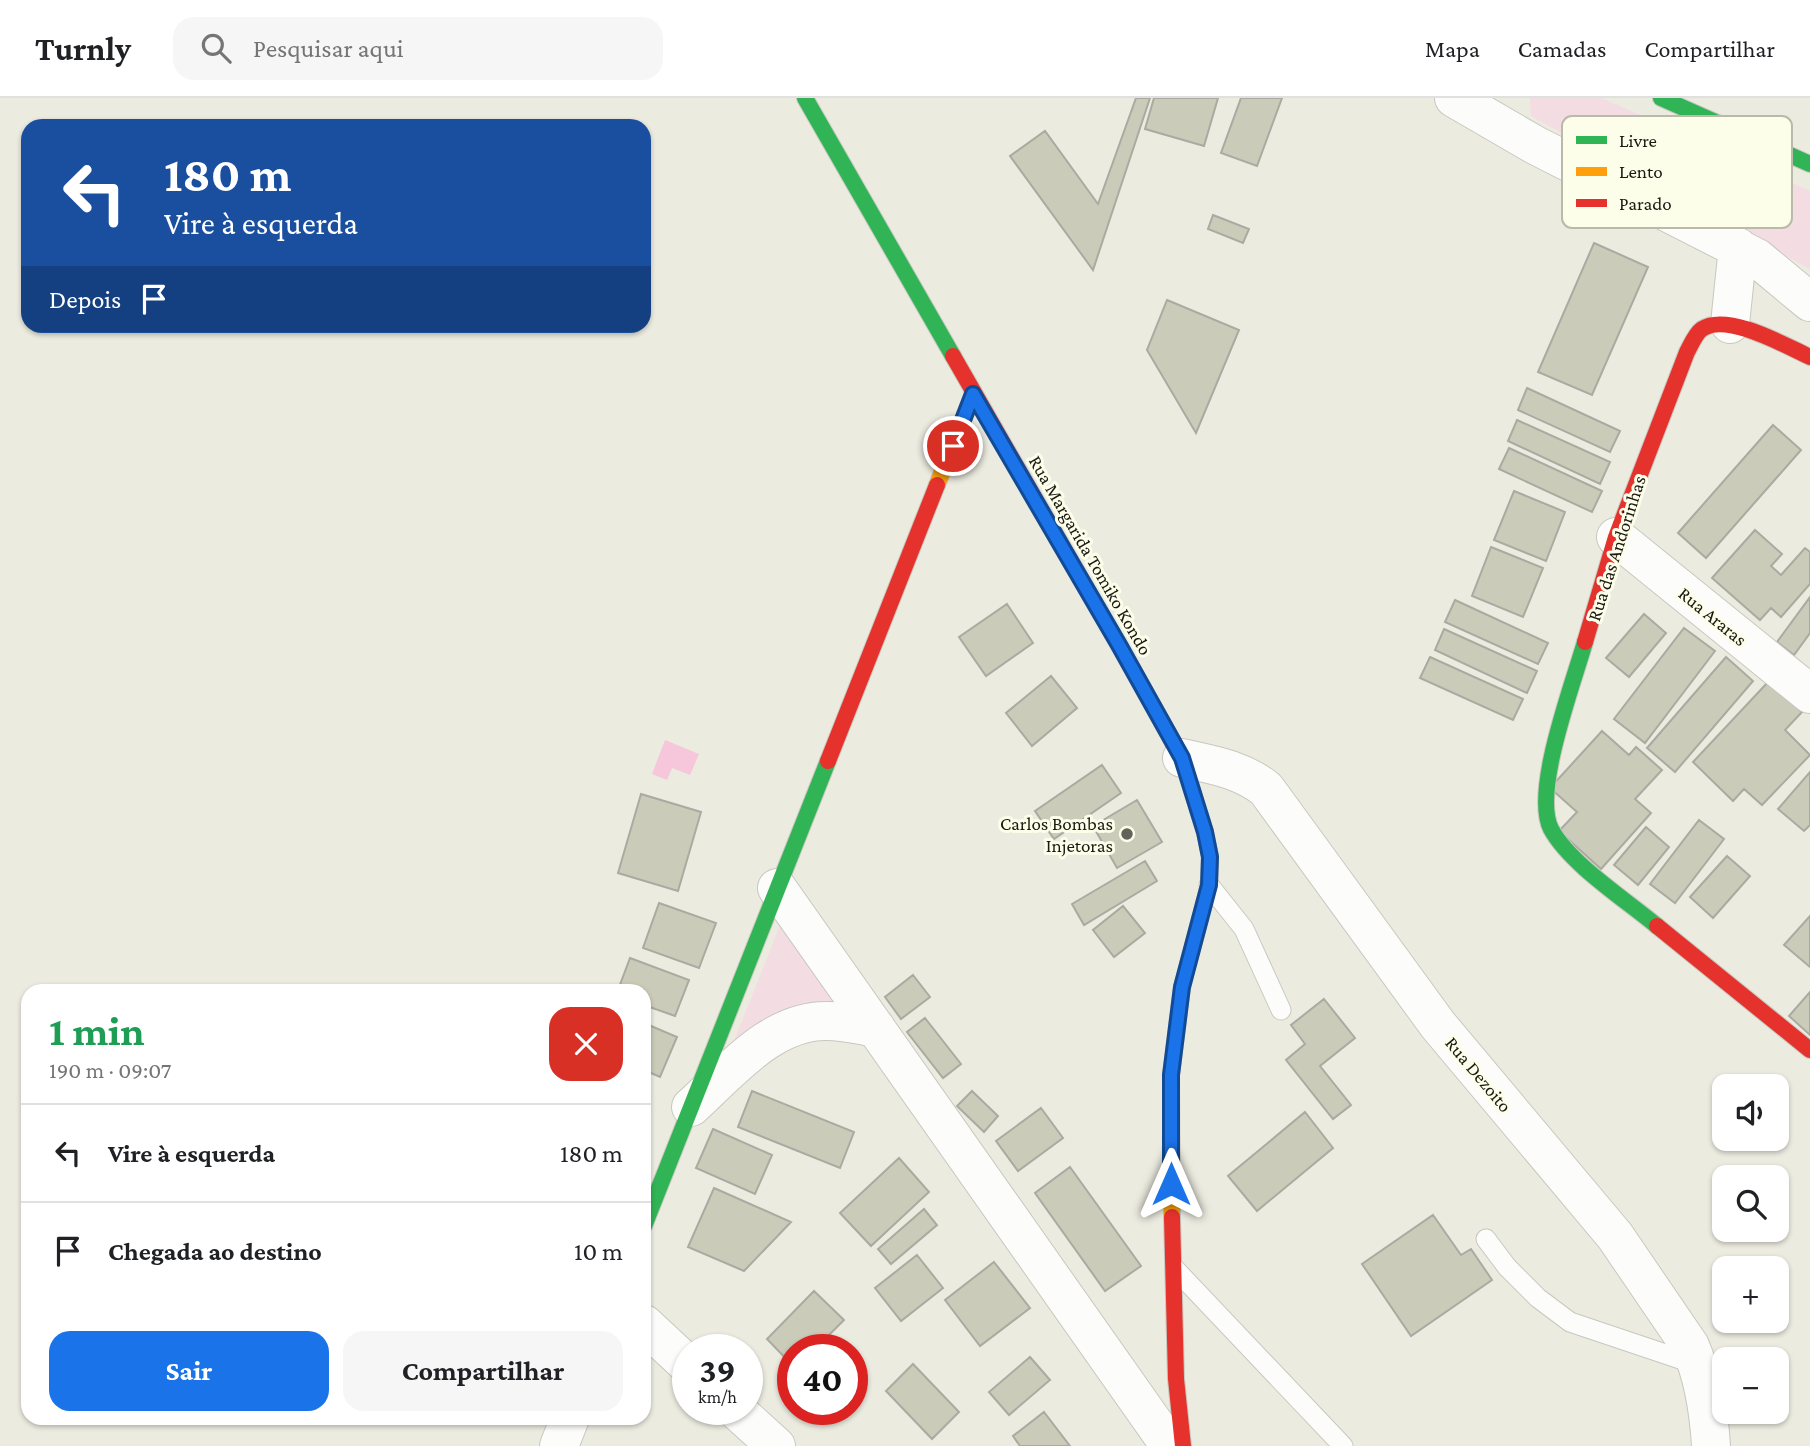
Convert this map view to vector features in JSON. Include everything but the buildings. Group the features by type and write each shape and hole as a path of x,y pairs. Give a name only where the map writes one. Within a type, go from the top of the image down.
{"street":[{"name":"Rua Margarida Tomiko Kondo","path":"804,98 1182,758 1205,832 1210,857 1209,885 1182,987 1171,1075 1172,1266 1176,1380 1183,1446"},
{"path":"1661,98 1702,116"},
{"path":"1469,103 1535,145 1562,159"},
{"path":"1792,156 1810,164"},
{"path":"1700,228 1757,258 1810,302"},
{"path":"1738,247 1730,324 1810,358"},
{"name":"Rua das Andorinhas","path":"1730,324 1704,328 1695,337 1616,537 1547,774 1544,801 1546,818 1554,836 1575,859 1810,1050"},
{"path":"651,1208 973,394"},
{"name":"Rua Araras","path":"1616,537 1810,694"},
{"name":"Rua Dezoito","path":"1182,758 1230,768 1252,778 1266,789 1438,1025 1615,1236 1678,1327 1699,1366 1711,1446"},
{"path":"777,888 1170,1446"},
{"path":"691,1107 761,1045 782,1031 825,1021 876,1028"},
{"path":"651,1331 672,1350"},
{"path":"559,1446 567,1425"},
{"path":"753,1425 776,1446"}],"lane":[{"path":"1209,885 1244,929 1281,1010"},
{"path":"1486,1239 1507,1267 1538,1298 1570,1322 1699,1366"},
{"path":"1172,1266 1343,1446"}],"shaded area":[{"path":"1530,98 1602,98 1642,116 1562,116 1562,133 1531,116"},
{"path":"1792,183 1810,191 1810,269 1735,228 1792,228"},
{"path":"665,740 699,754 690,775 672,768 667,780 652,774"},
{"path":"783,918 844,1012 730,1051"}],"traffic: fast":[{"path":"805,98 953,356"},
{"path":"1661,98 1702,116"},
{"path":"1792,156 1810,164"},
{"path":"1585,642 1550,765 1547,812 1551,829 1585,868 1657,926"},
{"path":"1120,647 1182,758 1205,832 1210,857 1209,885 1200,919"},
{"path":"651,1208 828,761"}],"traffic: slow":[{"path":"937,485 973,394"},
{"path":"1172,1217 1171,1075 1182,987 1200,919"}],"traffic: jam":[{"path":"1585,642 1616,537 1687,352 1697,334 1713,325 1741,327 1810,357"},
{"path":"953,356 1120,647"},
{"path":"828,761 937,485"},
{"path":"1657,926 1810,1050"},
{"path":"1172,1217 1176,1379 1183,1446"}],"place":[{"name":"Carlos Bombas Injetoras","path":"1127,834"}],"route":[{"path":"953,446 973,394 1182,758 1205,832 1210,857 1209,885 1182,987 1175,1029 1171,1075 1171,1184"}]}
